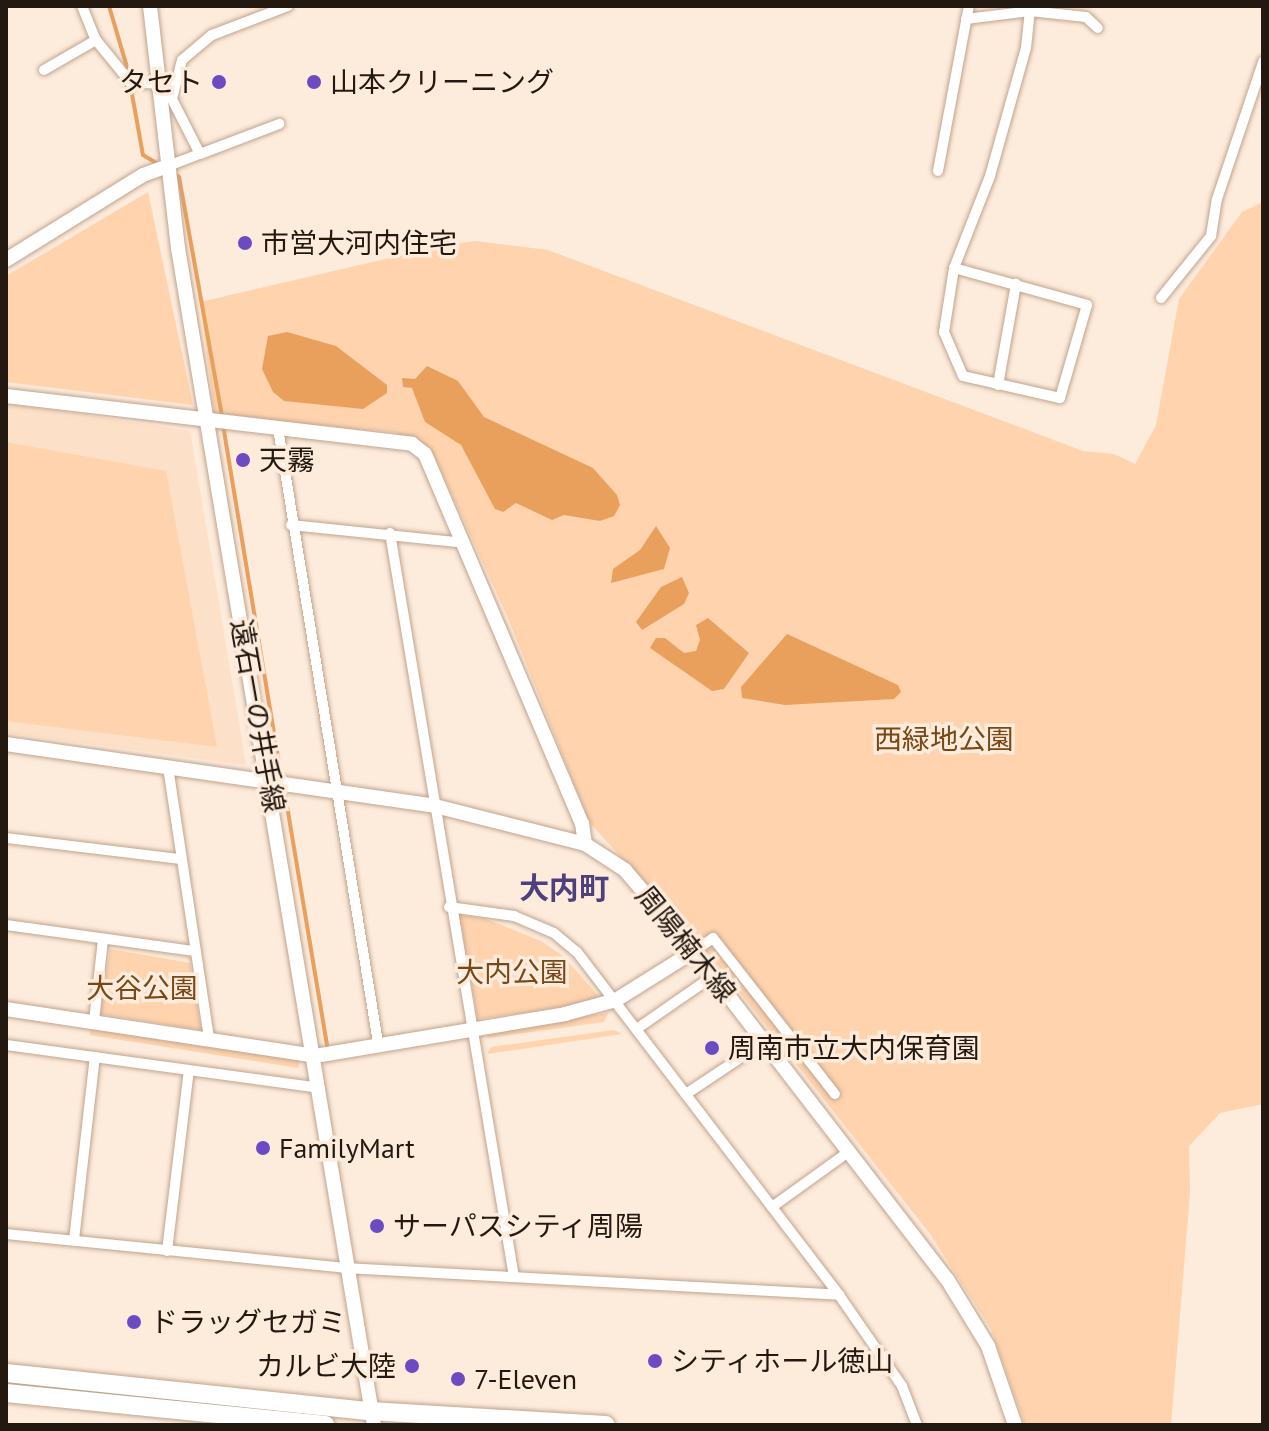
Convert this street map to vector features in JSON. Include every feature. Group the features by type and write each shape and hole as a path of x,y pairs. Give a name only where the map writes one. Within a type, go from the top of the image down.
{"highway":[{"path":"6,1373 372,1418 606,1425"},
{"path":"6,1393 325,1425"}],"street":[{"path":"82,6 96,40 130,82 156,84"},
{"name":"遠石一の井手線","path":"150,6 156,84 206,421 272,786 345,1268 372,1418"},
{"path":"200,154 172,99 182,60 212,35 288,6"},
{"path":"938,171 969,6"},
{"path":"966,19 1030,11 1086,17 1098,28"},
{"path":"954,268 1087,305 1060,398 963,376 944,332 954,268 990,176 1026,48 1030,11"},
{"path":"44,70 96,40"},
{"path":"1161,298 1211,236 1217,199 1263,62"},
{"path":"6,260 143,175 279,124"},
{"path":"998,385 1016,284"},
{"path":"6,396 412,444 425,454 582,823 585,844"},
{"path":"278,428 291,525 378,1043"},
{"path":"291,525 464,543"},
{"path":"390,533 449,907 514,1277"},
{"name":"周陽楠木線","path":"6,744 168,767 292,789 435,806 585,844 625,870 694,951 947,1279 988,1346 1015,1425"},
{"path":"168,767 193,951 209,1038"},
{"path":"6,838 180,859"},
{"path":"449,907 514,916 554,933 577,952 839,1295 902,1386 917,1425"},
{"path":"6,925 193,951"},
{"path":"6,1009 315,1056 470,1027 565,1014 616,1000 713,938 835,1094"},
{"path":"94,1021 103,939"},
{"path":"638,1028 713,976"},
{"path":"686,1094 764,1042"},
{"path":"6,1045 319,1088"},
{"path":"74,1240 95,1057"},
{"path":"167,1251 189,1070"},
{"path":"772,1207 847,1153"},
{"path":"6,1234 345,1268 839,1295"}],"shaded area":[{"path":"287,332 336,346 387,385 387,393 363,409 284,401 273,392 262,369 268,336"},
{"path":"427,366 458,381 484,417 593,468 617,495 620,505 614,516 600,521 564,515 552,520 516,503 503,512 495,509 461,445 425,422 412,388 403,387 402,378 415,379"},
{"path":"6,403 190,431 246,765 6,733"},
{"path":"656,526 670,548 664,569 611,583 613,569 640,550"},
{"path":"682,577 689,593 684,604 642,630 636,622 661,587"},
{"path":"708,618 749,653 724,689 712,691 650,648 656,638 665,638 684,653 696,651 700,640 696,625"},
{"path":"787,634 898,685 901,692 894,699 785,705 742,698 741,687"}],"green space":[{"path":"148,192 193,405 6,382 6,276"},
{"name":"西緑地公園","path":"1263,202 1263,1104 1220,1113 1189,1146 1190,1192 1171,1425 1025,1425 991,1329 930,1234 712,957 589,822 508,618 434,455 426,446 394,432 215,416 200,302 441,246 475,241 548,250 1083,451 1114,454 1135,464 1156,425 1179,299 1242,212"},
{"path":"6,442 166,471 217,747 6,721"},
{"name":"大内公園","path":"459,915 486,919 541,941 563,956 603,1001 478,1019"},
{"name":"大谷公園","path":"110,949 190,963 201,1030 100,1014"},
{"path":"608,1013 604,1022 489,1038 482,1032"},
{"path":"91,1028 299,1061 298,1068 90,1035"},
{"path":"614,1030 622,1034 487,1054 491,1047"}],"waterway":[{"path":"109,6 129,74"},
{"path":"130,83 143,155 158,164"},
{"path":"173,173 179,177 222,417"},
{"path":"223,425 282,780"},
{"path":"284,788 327,1046"}],"place":[{"name":"タセト","path":"219,82"},
{"name":"山本クリーニング","path":"314,82"},
{"name":"市営大河内住宅","path":"245,243"},
{"name":"天霧","path":"243,460"},
{"name":"周南市立大内保育園","path":"712,1048"},
{"name":"FamilyMart","path":"263,1148"},
{"name":"サーパスシティ周陽","path":"377,1226"},
{"name":"ドラッグセガミ","path":"134,1322"},
{"name":"シティホール徳山","path":"655,1361"},
{"name":"カルビ大陸","path":"412,1366"},
{"name":"7-Eleven","path":"458,1379"}],"district":[{"name":"大内町","path":"564,888"}]}
